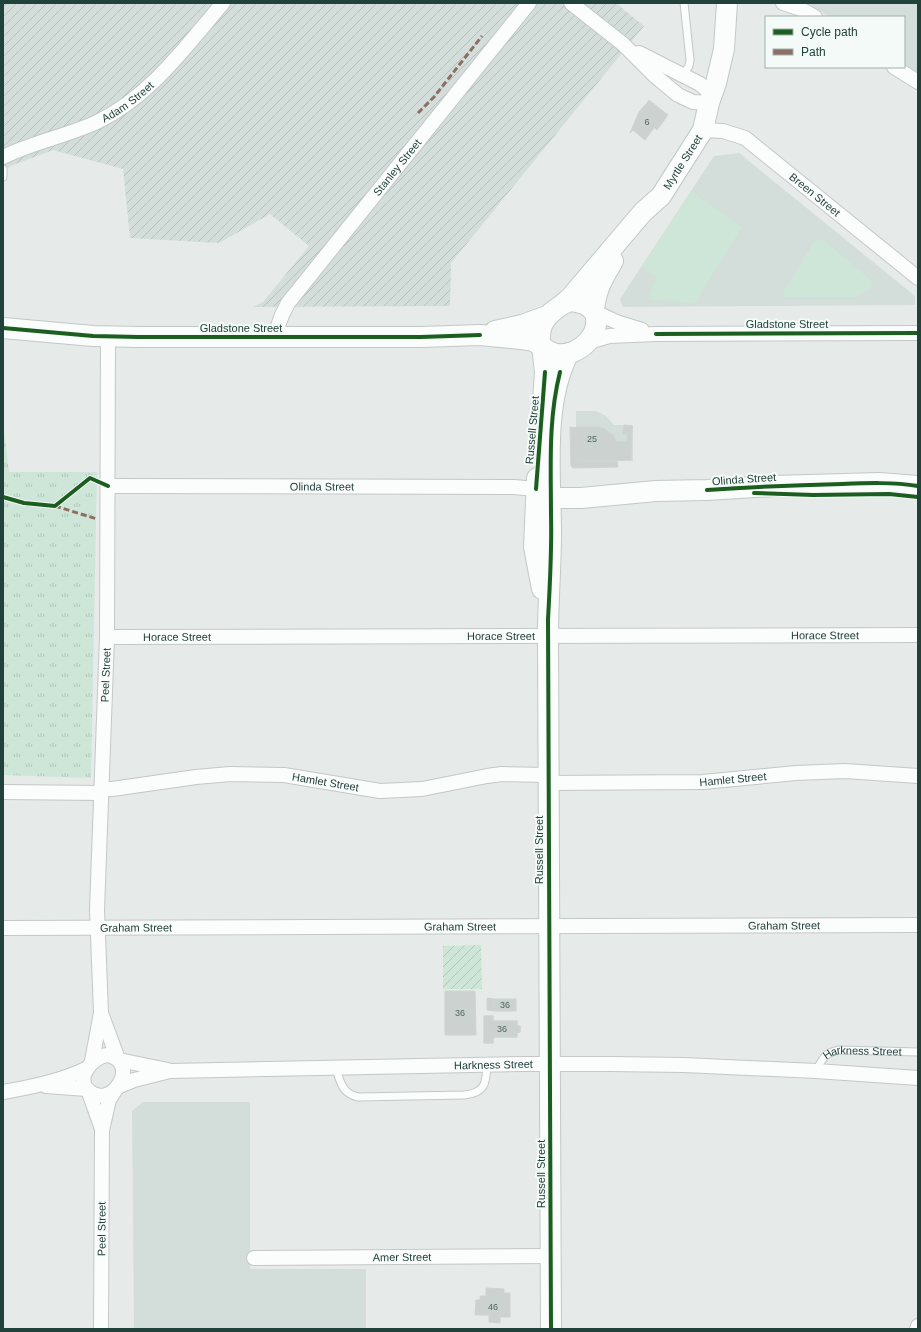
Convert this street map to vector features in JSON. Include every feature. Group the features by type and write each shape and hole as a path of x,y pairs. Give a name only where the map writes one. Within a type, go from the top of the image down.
{"main road":[{"name":"Myrtle Street","path":"564,303 570,298 643,212 661,196 703,130 724,48 728,3"},
{"name":"Myrtle Street","path":"595,312 598,286 643,212 649,190 692,123 710,99"},
{"path":"572,301 580,302 595,312 596,328 592,336 577,348 552,352 541,346 541,327 547,316 564,303 572,301"},
{"name":"Gladstone Street","path":"480,335 522,325 547,316"},
{"name":"Gladstone Street","path":"3,328 108,337 414,337 480,335 521,339 541,346"},
{"name":"Russell Street","path":"541,346 544,360 546,490 551,574 548,627 551,1329"},
{"name":"Russell Street","path":"546,490 554,404 560,372 577,348"},
{"name":"Olinda Street","path":"546,490 584,484 656,492 826,484 895,483 918,486"},
{"name":"Olinda Street","path":"707,490 813,495 889,494 918,497"}],"street":[{"name":"Adam Street","path":"3,157 87,126 118,111 151,84 174,60 223,3"},
{"name":"Stanley Street","path":"274,337 288,303 529,3"},
{"path":"571,3 623,44 654,75 678,95 693,102 710,99 700,84 623,44"},
{"path":"783,3 801,9 813,16"},
{"path":"896,68 918,82"},
{"name":"Breen Street","path":"703,130 723,131 745,138 918,278"},
{"name":"Gladstone Street","path":"595,312 629,327 656,334"},
{"name":"Gladstone Street","path":"577,348 610,336 834,332 918,333"},
{"name":"Peel Street","path":"90,1064 101,1013 97,927 107,637 108,337"},
{"name":"Olinda Street","path":"108,486 514,487 546,490"},
{"name":"Horace Street","path":"107,637 548,627 918,635"},
{"name":"Hamlet Street","path":"3,792 102,791 212,775 267,774 299,777 380,791 430,788 502,774 548,779 703,782 796,773 845,772 918,776"},
{"name":"Graham Street","path":"3,928 918,925"},
{"name":"Peel Street","path":"101,1013 119,1060"},
{"path":"3,1092 38,1086 75,1074 101,1056 107,1055 119,1060 123,1073 122,1078 116,1088 110,1094 99,1096 94,1095 88,1090 84,1078 90,1064"},
{"name":"Harkness Street","path":"119,1060 170,1071"},
{"name":"Harkness Street","path":"116,1088 134,1080 170,1071 550,1064 677,1065 816,1071 918,1078"},
{"path":"38,1086 88,1090"},
{"name":"Peel Street","path":"101,1329 102,1130 109,1100 116,1088"},
{"name":"Peel Street","path":"88,1090 102,1130"},
{"name":"Amer Street","path":"254,1258 550,1256"}],"lane":[{"path":"682,76 689,66 690,60 684,3"},
{"path":"3,169 3,177"},
{"name":"Harkness Street","path":"816,1071 826,1055 830,1052 839,1050 918,1052"},
{"path":"335,1067 344,1090 358,1097 475,1094 481,1090 486,1080 487,1065"}],"shaded area":[{"path":"3,3 616,3 644,26 451,263 450,306 253,307 263,302 309,246 270,214 219,243 130,238 123,169 53,150 13,165 3,171"},
{"path":"808,3 918,3 918,73 905,65 905,16 828,16"},
{"path":"739,153 915,296 915,305 623,307 620,299 714,156"},
{"path":"576,411 596,411 606,416 614,425 633,425 633,461 576,461"},
{"path":"143,1102 250,1102 250,1269 366,1269 366,1329 134,1329 132,1111"}],"green space":[{"path":"691,191 742,227 695,303 648,300 656,277 642,267"},
{"path":"820,239 827,243 873,282 871,288 857,297 783,297 784,291 814,242"},
{"path":"3,422 9,472 97,472 91,778 3,775"},
{"path":"481,945 482,989 443,989 443,946"}],"building":[{"path":"649,100 668,115 657,130 654,127 663,116 647,103"},
{"path":"647,103 663,116 645,140 633,130 630,133 639,112"},
{"path":"624,425 632,426 631,460 579,461 576,459 576,427 603,428 614,436 616,442 627,441 627,434 623,434"},
{"path":"570,427 577,428 576,459 579,461 617,461 618,467 573,468 571,466"},
{"path":"445,991 475,991 476,1035 445,1035"},
{"path":"487,998 494,999 494,1011 487,1010"},
{"path":"494,999 516,999 516,1011 494,1011"},
{"path":"484,1016 493,1016 493,1021 517,1021 517,1026 520,1026 520,1032 517,1033 517,1037 493,1037 493,1043 484,1043"},
{"path":"484,1016 493,1016 493,1021 517,1021 517,1026 520,1026 520,1032 517,1033 517,1037 493,1037 493,1043 484,1043"},
{"path":"486,1288 504,1289 504,1293 510,1293 510,1317 500,1317 500,1323 489,1322 489,1315 475,1315 476,1300 480,1300 480,1296 486,1296"}],"marked path":[{"path":"418,113 434,97 482,36"},
{"path":"55,506 97,519"}],"cycle path":[{"path":"3,328 93,336 138,337 421,337 480,335"},
{"path":"656,334 918,333"},
{"path":"536,489 545,372"},
{"path":"551,1329 548,619 551,554 551,443 556,390 560,372"},
{"path":"3,497 24,503 55,506 90,478 108,486"},
{"path":"707,490 870,483 918,486"},
{"path":"754,493 813,495 889,494 918,497"}]}
